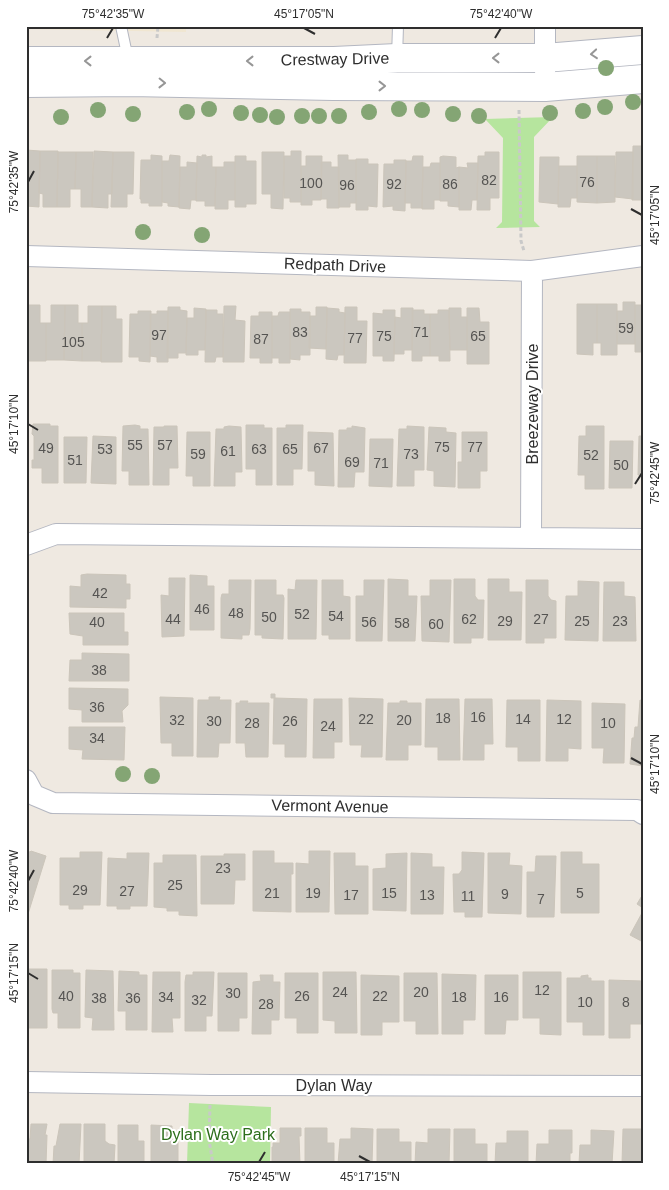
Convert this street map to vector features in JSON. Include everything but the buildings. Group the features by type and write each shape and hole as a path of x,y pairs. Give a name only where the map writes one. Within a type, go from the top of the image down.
{"street":[{"path":"544,26 545,86"},
{"name":"Crestway Drive","path":"26,83 130,72 334,61 397,58 545,58 643,50"},
{"name":"Crestway Drive","path":"26,61 130,72 333,86 545,86 643,79"},
{"name":"Redpath Drive","path":"26,256 532,271 643,256"},
{"name":"Breezeway Drive","path":"531,538 532,271"},
{"path":"26,545 56,534 643,539"},
{"name":"Vermont Avenue","path":"26,780 34,795 53,803 636,810 643,814"},
{"name":"Dylan Way","path":"26,1082 211,1085 643,1086"}],"lane":[{"path":"121,26 130,72"},
{"path":"397,58 398,26"}],"path":[{"path":"519,107 520,241 532,271"},
{"path":"211,1085 209,1140 213,1164"}],"shaded area":[{"path":"26,26 186,26 186,32 26,29"}],"green space":[{"path":"553,117 534,137 534,221 540,227 496,228 502,222 503,138 485,119"},
{"name":"Dylan Way Park","path":"189,1103 271,1107 270,1164 187,1164"}]}
